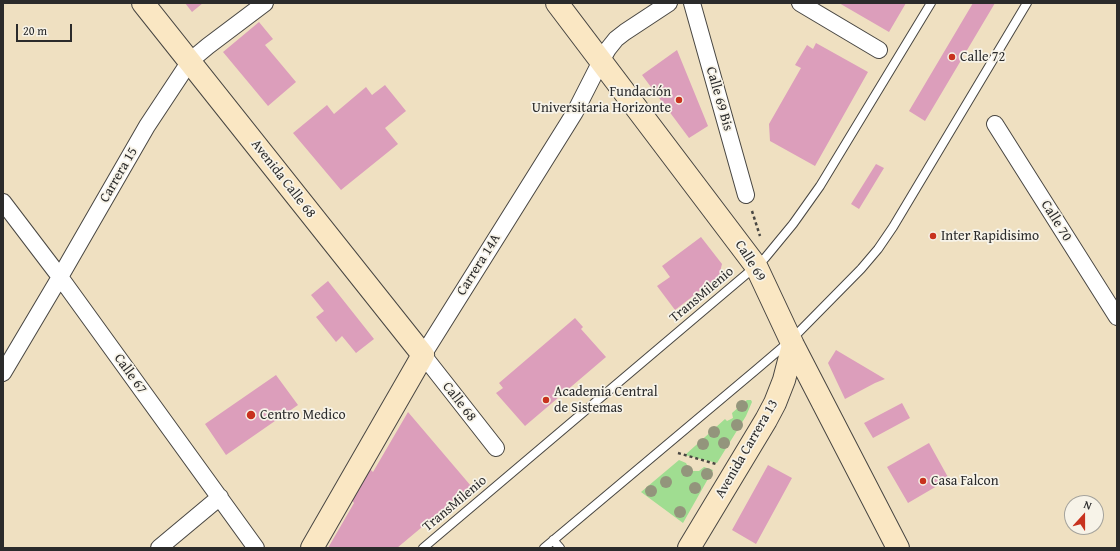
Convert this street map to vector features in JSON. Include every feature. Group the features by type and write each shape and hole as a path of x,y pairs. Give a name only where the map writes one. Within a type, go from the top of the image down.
{"street":[{"name":"Avenida Calle 68","path":"143,3 423,355"},
{"name":"Carrera 15","path":"3,373 147,126 190,61 265,3"},
{"name":"Calle 69","path":"557,3 756,266 792,342 898,548"},
{"name":"Carrera 14A","path":"312,548 423,355 572,116 608,49 625,32 669,3"},
{"name":"Calle 69 Bis","path":"692,3 746,195"},
{"path":"800,3 879,50"},
{"name":"Calle 70","path":"995,124 1117,317"},
{"name":"Calle 67","path":"3,202 60,277 256,548"},
{"name":"Avenida Carrera 13","path":"690,548 775,403 784,380 792,342"},
{"name":"Calle 68","path":"423,355 496,448"},
{"path":"159,548 220,497"}],"lane":[{"name":"TransMilenio","path":"423,548 756,266 793,224 820,186 931,3"},
{"path":"544,548 792,342 878,249 893,227 1027,3"},
{"path":"553,540 560,548"}],"path":[{"path":"746,195 761,238"},
{"path":"676,452 736,471"}],"green space":[{"path":"747,400 751,400 752,402 746,416 717,463 685,455 725,419 727,421 733,418 732,413"},
{"path":"679,460 686,463 693,471 699,471 704,467 713,470 683,523 641,492"}],"building":[{"path":"185,3 203,3 192,12"},
{"path":"839,3 906,3 889,32"},
{"name":"Calle 72","path":"973,3 995,3 925,121 909,111"},
{"path":"259,22 273,39 265,45 296,82 268,106 223,52"},
{"path":"816,43 868,72 815,166 770,141 769,124 801,68 795,65 807,45 813,49"},
{"name":"Fundación Universitaria Horizonte","path":"677,50 708,126 689,138 642,75"},
{"path":"385,85 406,111 385,128 398,144 341,190 293,133 327,105 334,114 366,87 372,95"},
{"path":"876,164 884,168 859,209 851,204"},
{"path":"701,237 722,264 719,276 675,310 657,286 670,277 662,266"},
{"path":"328,281 374,339 356,353 342,336 336,342 316,317 324,311 311,295"},
{"path":"575,318 583,327 581,329 606,357 525,426 496,393 503,388 499,383"},
{"path":"836,350 885,379 845,399 828,363"},
{"name":"Centro Medico","path":"276,375 298,405 226,455 205,424"},
{"path":"902,403 910,418 873,438 864,423"},
{"path":"408,412 471,486 397,548 328,548 354,503 351,499 370,469 373,472"},
{"path":"929,443 949,479 908,503 887,467"},
{"path":"768,465 792,478 756,544 732,530"}],"place":[{"name":"Calle 72","path":"952,57"},
{"name":"Fundación Universitaria Horizonte","path":"679,100"},
{"name":"Inter Rapidisimo","path":"933,236"},
{"name":"Academia Central de Sistemas","path":"546,400"},
{"name":"Centro Medico","path":"251,415"},
{"name":"Casa Falcon","path":"923,481"}]}
